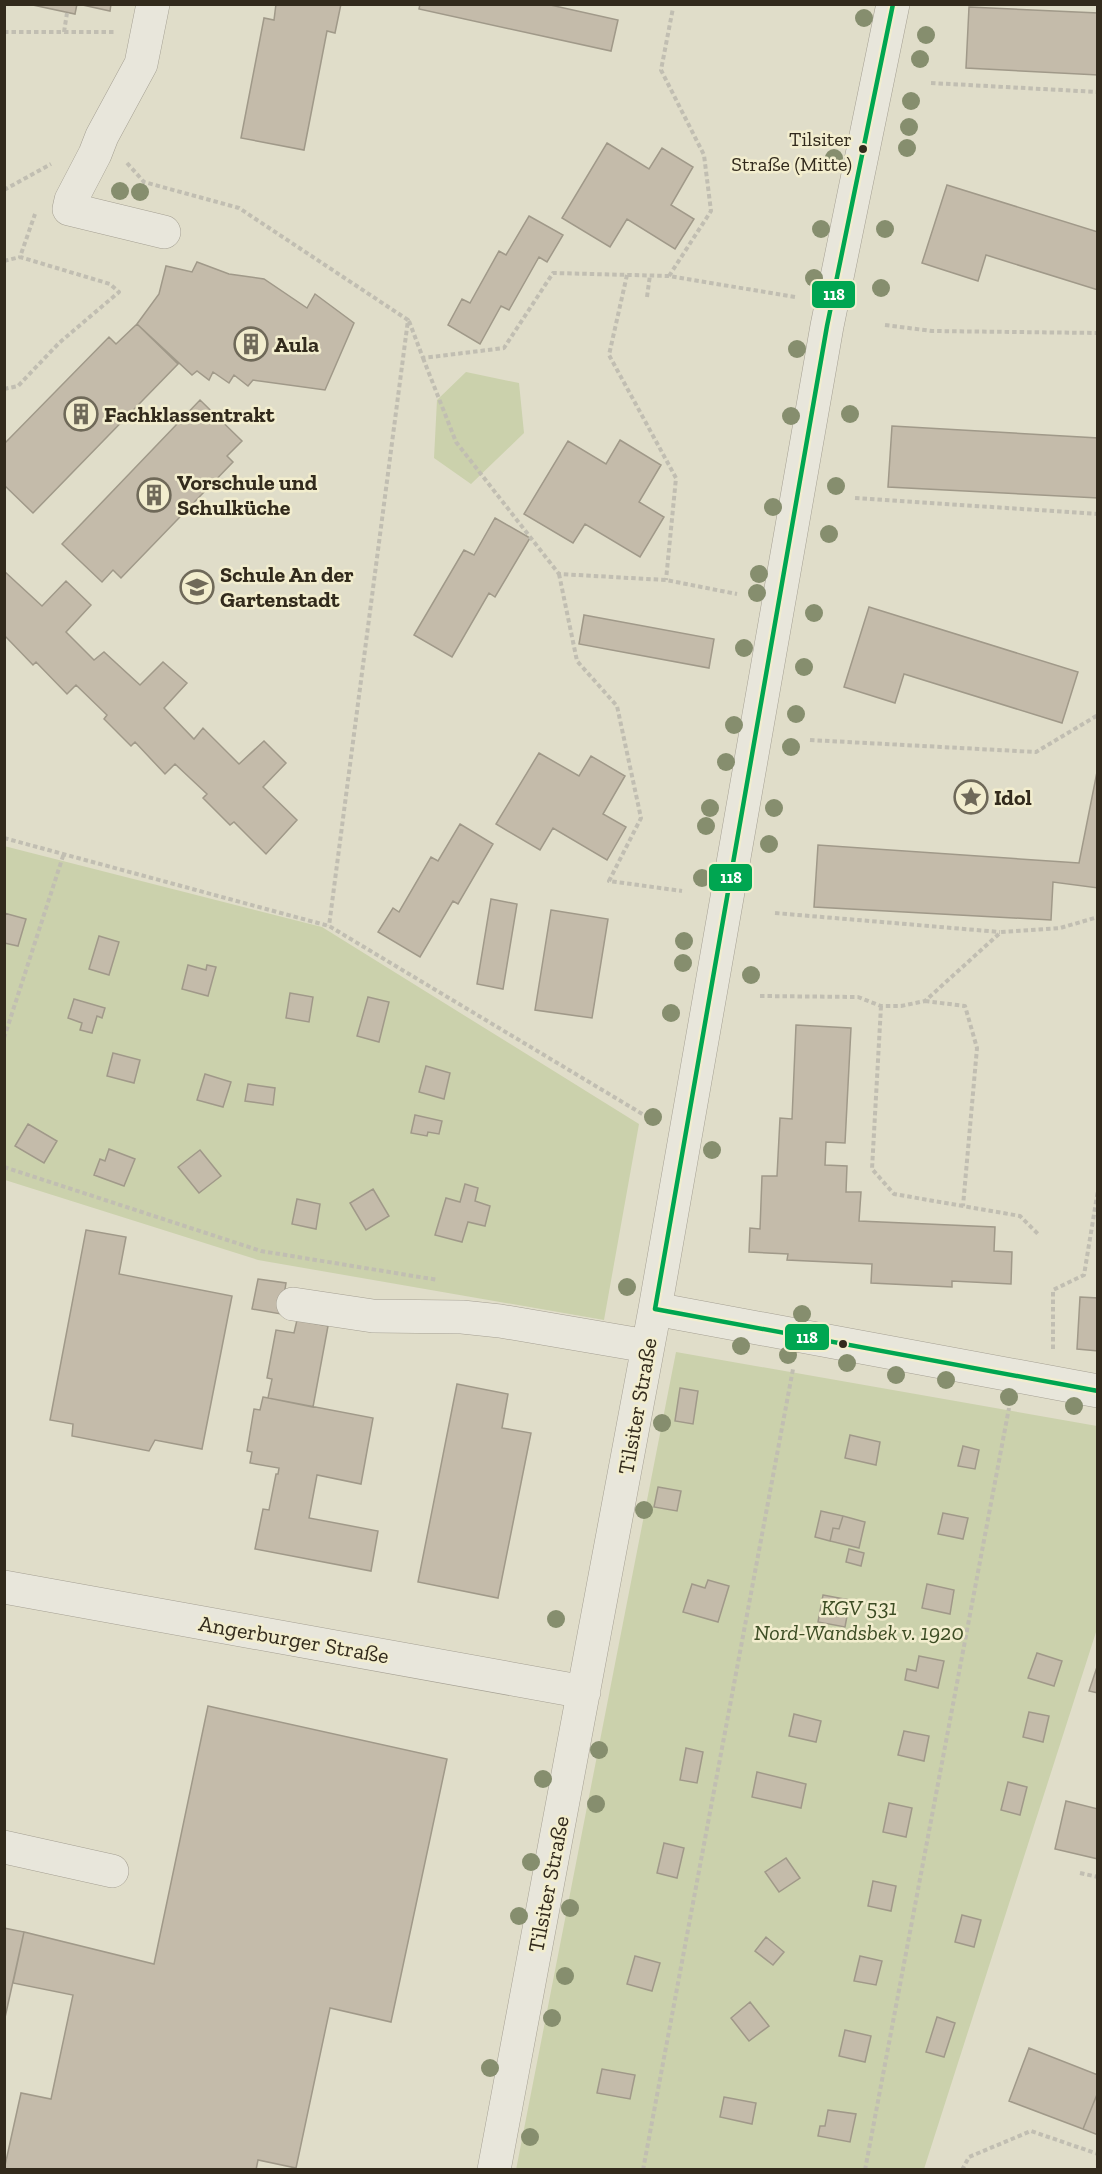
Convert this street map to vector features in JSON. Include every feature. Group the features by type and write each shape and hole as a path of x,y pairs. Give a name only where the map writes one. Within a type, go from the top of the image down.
{"street":[{"name":"Tilsiter Straße","path":"494,2169 655,1309 827,326 893,4"},
{"path":"151,18 141,64 102,136 71,200 69,209 164,232"},
{"path":"293,1304 373,1316 452,1317 500,1321 647,1346"},
{"path":"655,1309 1098,1391"},
{"name":"Angerburger Straße","path":"4,1587 584,1692"},
{"path":"4,1847 112,1871"}],"path":[{"path":"669,276 711,211 705,154 661,70 673,8"},
{"path":"64,32 67,13"},
{"path":"4,32 64,32 151,18"},
{"path":"931,83 1098,92"},
{"path":"102,136 144,182 239,208 408,320 456,442 559,574 577,661 617,706 641,818 609,881 682,891"},
{"path":"4,190 53,163"},
{"path":"20,257 41,193 71,200"},
{"path":"4,261 20,257 110,284 119,292 59,344 18,386 4,389"},
{"path":"423,358 504,348 553,273 669,276 795,297"},
{"path":"627,275 609,355 676,478 666,580"},
{"path":"647,297 650,275"},
{"path":"328,926 408,320"},
{"path":"885,325 932,331 1098,333"},
{"path":"855,498 1098,514"},
{"path":"559,574 666,580 737,594"},
{"path":"810,740 1036,752 1098,715"},
{"path":"4,838 328,926 644,1115"},
{"path":"4,1038 64,853"},
{"path":"775,913 1001,932 1060,928 1098,917"},
{"path":"924,1001 1001,932"},
{"path":"760,996 858,997 881,1006 901,1006 924,1001 965,1006 976,1048 963,1206"},
{"path":"881,1006 872,1169 894,1194 1020,1216 1039,1235"},
{"path":"4,1167 261,1251 448,1282"},
{"path":"1053,1352 1053,1290 1084,1275 1098,1190"},
{"path":"643,2169 794,1362"},
{"path":"865,2169 1010,1405"},
{"path":"1080,1873 1098,1877"},
{"path":"962,2169 969,2157 1031,2131 1098,2154"}],"green space":[{"path":"466,372 519,383 524,433 471,484 434,458 437,400"},
{"path":"4,846 322,927 639,1124 604,1320 258,1260 5,1180"},
{"name":"KGV 531 Nord-Wandsbek v. 1920","path":"676,1352 1097,1426 1097,1629 924,2169 516,2170"}],"building":[{"path":"28,4 77,4 75,14"},
{"path":"78,4 111,4 110,11"},
{"path":"276,4 341,4 335,33 327,31 304,150 241,138 264,18 274,20"},
{"path":"420,4 546,4 618,20 611,51 419,9"},
{"path":"969,7 1098,13 1098,75 966,68"},
{"path":"607,143 649,169 662,148 693,167 671,205 694,219 675,249 627,219 610,247 562,218"},
{"path":"947,185 1098,232 1098,290 986,255 978,281 922,263"},
{"path":"529,216 563,235 547,262 539,257 509,310 501,306 480,344 448,325 462,299 470,303 499,251 506,255"},
{"name":"Aula","path":"197,262 229,274 264,279 307,308 315,294 354,323 325,390 253,380 248,386 234,375 229,383 213,372 209,380 197,371 192,375 137,324 159,294 166,266 192,272"},
{"name":"Fachklassentrakt","path":"137,324 178,364 33,513 4,485 4,444 109,337 116,344"},
{"name":"Vorschule und Schulküche","path":"200,400 242,441 227,456 233,462 121,578 113,570 102,582 62,544"},
{"path":"892,426 1098,438 1098,498 888,487"},
{"path":"620,440 661,465 639,502 664,517 640,557 585,524 573,543 524,514 568,441 606,464"},
{"path":"495,518 530,538 495,597 489,593 452,657 414,635 464,550 474,555"},
{"path":"4,571 42,606 66,581 91,605 66,632 94,660 104,652 140,685 163,662 187,683 164,708 194,739 203,728 239,764 264,741 286,763 263,787 297,820 266,854 234,822 230,825 203,798 207,794 175,764 165,774 135,742 131,746 104,719 107,715 76,685 67,694 36,662 33,665 4,635"},
{"path":"869,607 1078,672 1062,723 904,674 895,703 844,687"},
{"path":"584,615 714,639 709,668 579,644"},
{"path":"539,753 579,776 591,756 625,776 603,814 626,827 607,860 553,828 540,850 496,824"},
{"path":"1098,767 1098,888 1053,882 1051,920 814,907 818,845 1079,863"},
{"path":"460,824 493,844 458,904 453,901 420,957 378,932 393,908 399,912 431,857 438,861"},
{"path":"491,899 517,904 503,989 477,984"},
{"path":"551,910 608,919 592,1018 535,1010"},
{"path":"4,913 26,919 18,946 4,943"},
{"path":"99,936 119,942 109,975 89,969"},
{"path":"188,965 206,970 207,965 216,967 208,996 182,989"},
{"path":"290,993 313,997 309,1022 286,1018"},
{"path":"368,997 389,1002 379,1042 357,1036"},
{"path":"74,999 105,1008 102,1018 97,1016 92,1033 80,1030 82,1023 68,1018"},
{"path":"796,1025 851,1028 845,1143 826,1142 825,1165 847,1166 846,1192 861,1192 859,1221 995,1227 994,1251 1012,1252 1011,1284 952,1281 952,1287 871,1283 872,1264 787,1260 788,1254 749,1252 750,1228 760,1229 762,1176 777,1176 780,1118 792,1119"},
{"path":"113,1053 140,1060 134,1083 107,1076"},
{"path":"426,1066 450,1073 444,1099 419,1092"},
{"path":"205,1074 231,1082 223,1107 197,1100"},
{"path":"248,1084 275,1088 273,1105 245,1101"},
{"path":"415,1115 442,1121 439,1134 428,1132 427,1136 411,1133"},
{"path":"28,1124 57,1141 44,1163 15,1146"},
{"path":"109,1149 135,1159 124,1186 94,1175 100,1159 105,1161"},
{"path":"200,1150 221,1176 199,1193 178,1167"},
{"path":"465,1184 478,1188 475,1201 490,1206 485,1226 468,1222 462,1242 435,1235 446,1198 460,1202"},
{"path":"373,1189 389,1216 366,1230 350,1203"},
{"path":"297,1199 320,1204 316,1229 292,1224"},
{"path":"86,1230 126,1237 119,1274 232,1296 202,1449 155,1440 149,1451 72,1436 73,1424 50,1420"},
{"path":"258,1279 286,1283 281,1314 252,1309"},
{"path":"1080,1297 1098,1298 1098,1351 1077,1349"},
{"path":"297,1320 328,1326 313,1407 268,1398 272,1379 267,1378 276,1330 294,1333"},
{"path":"457,1384 508,1394 502,1428 531,1433 498,1598 418,1582"},
{"path":"680,1388 698,1391 693,1424 675,1421"},
{"path":"263,1397 373,1418 361,1484 317,1475 309,1518 378,1531 371,1571 255,1549 263,1509 269,1510 279,1468 250,1463 252,1452 247,1451 254,1409 260,1410"},
{"path":"850,1435 880,1442 876,1465 845,1458"},
{"path":"963,1446 979,1450 975,1469 958,1466"},
{"path":"658,1487 681,1491 677,1511 654,1507"},
{"path":"821,1511 843,1516 839,1529 833,1528 830,1541 815,1537"},
{"path":"943,1513 968,1518 963,1539 938,1534"},
{"path":"843,1516 865,1522 859,1548 830,1541 833,1528 839,1529"},
{"path":"849,1549 864,1553 861,1566 846,1562"},
{"path":"708,1580 729,1586 718,1622 683,1612 692,1584 705,1588"},
{"path":"927,1584 954,1590 950,1614 922,1608"},
{"path":"823,1595 850,1600 845,1627 818,1622"},
{"path":"1037,1653 1062,1661 1054,1686 1028,1678"},
{"path":"919,1656 944,1661 938,1688 905,1680 907,1669 916,1671"},
{"path":"1098,1664 1098,1693 1089,1691"},
{"path":"208,1706 447,1759 391,2022 330,2008 296,2168 258,2160 256,2170 4,2170 21,2093 51,2099 73,1995 13,1983 24,1932 154,1964"},
{"path":"1029,1712 1049,1716 1043,1742 1023,1737"},
{"path":"794,1714 821,1721 816,1742 789,1736"},
{"path":"904,1731 929,1736 924,1761 898,1755"},
{"path":"686,1748 703,1752 697,1783 680,1780"},
{"path":"757,1772 806,1784 801,1808 752,1797"},
{"path":"1008,1782 1027,1787 1020,1815 1001,1810"},
{"path":"1066,1801 1098,1809 1098,1859 1055,1849"},
{"path":"889,1803 912,1808 906,1837 883,1832"},
{"path":"664,1843 684,1848 677,1878 657,1873"},
{"path":"786,1858 800,1878 779,1892 765,1872"},
{"path":"873,1881 896,1886 891,1911 868,1906"},
{"path":"962,1915 981,1920 974,1947 955,1942"},
{"path":"4,1928 24,1932 4,2022"},
{"path":"766,1937 784,1952 773,1965 755,1951"},
{"path":"635,1956 660,1963 652,1991 627,1984"},
{"path":"860,1956 882,1961 876,1985 854,1981"},
{"path":"750,2002 769,2026 749,2041 731,2018"},
{"path":"937,2017 955,2023 944,2057 926,2052"},
{"path":"845,2030 871,2036 865,2062 839,2056"},
{"path":"1029,2048 1098,2075 1098,2092 1083,2129 1009,2101"},
{"path":"602,2069 635,2075 630,2099 597,2093"},
{"path":"1098,2092 1098,2135 1083,2129"},
{"path":"724,2097 756,2103 752,2124 720,2117"},
{"path":"828,2110 856,2114 850,2142 818,2136 820,2126 825,2126"}],"transit line":[{"name":"118","path":"893,4 827,326 655,1309 1098,1391"}],"place":[{"name":"Tilsiter Straße (Mitte)","path":"863,149"},
{"name":"Aula","path":"251,344"},
{"name":"Fachklassentrakt","path":"81,414"},
{"name":"Vorschule und Schulküche","path":"154,495"},
{"name":"Schule An der Gartenstadt","path":"197,587"},
{"name":"Idol","path":"971,797"}]}
